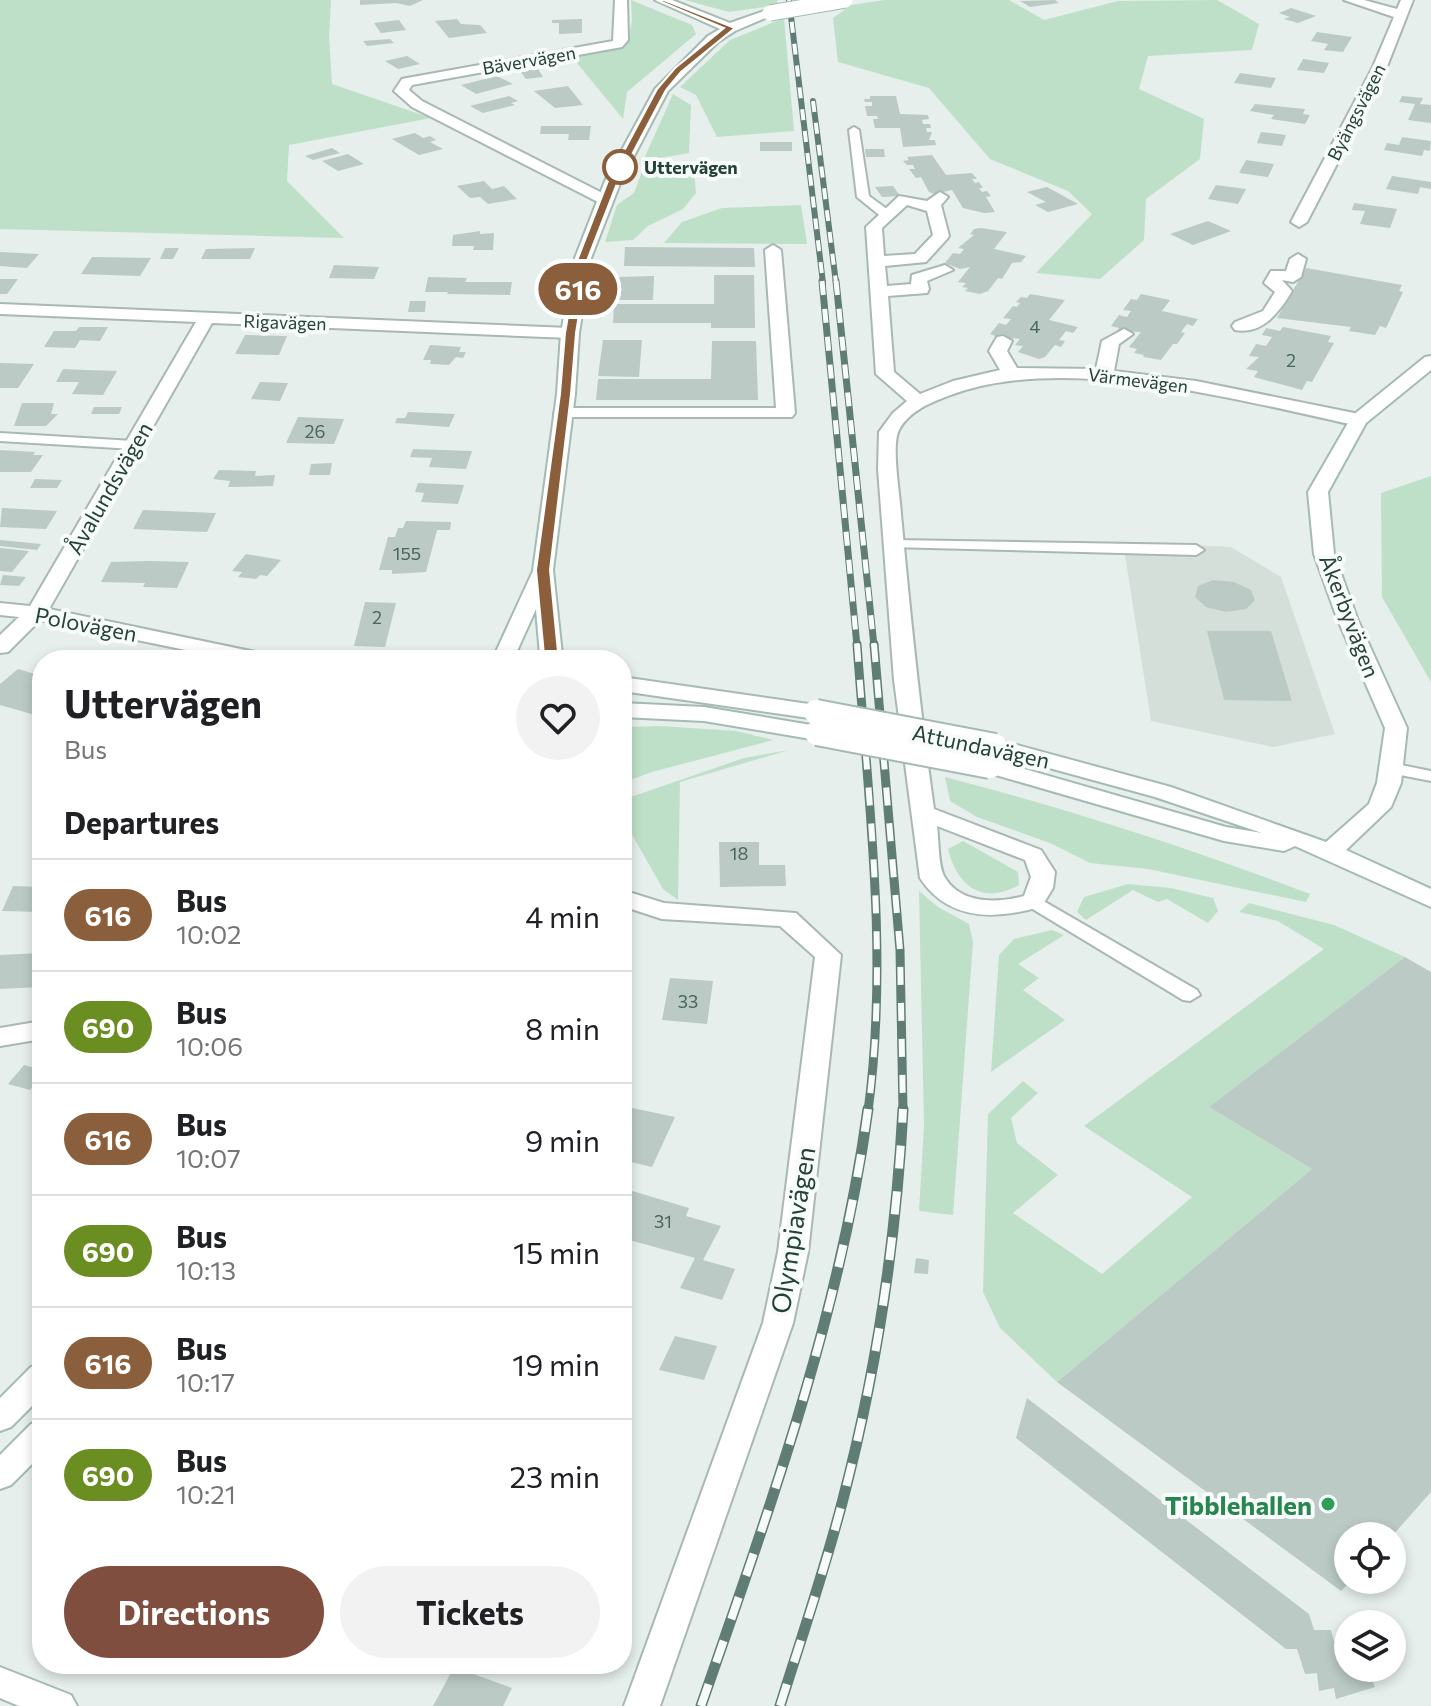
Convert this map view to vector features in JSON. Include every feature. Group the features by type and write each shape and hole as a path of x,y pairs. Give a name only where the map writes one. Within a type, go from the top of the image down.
{"street":[{"name":"Bävervägen","path":"605,200 417,104 401,91 407,82 617,44 621,40 621,0"},
{"path":"661,0 730,28"},
{"path":"557,650 543,570 570,333 583,258 605,200 662,89 678,70 730,28 770,13 845,0"},
{"path":"1350,0 1399,14"},
{"name":"Byängsvägen","path":"1299,222 1379,69 1407,0"},
{"path":"877,261 920,259 941,236 938,203 904,199 874,227 885,374 918,401"},
{"path":"563,413 786,413 773,250"},
{"path":"879,291 921,289 913,259"},
{"path":"1241,326 1269,315 1284,291 1272,283 1277,274 1293,277 1298,259"},
{"path":"918,279 945,270"},
{"name":"Rigavägen","path":"0,309 570,333"},
{"name":"Åvalundsvägen","path":"0,647 36,613 206,319"},
{"path":"1104,375 1111,341 1124,334"},
{"path":"1003,341 998,351 1011,373"},
{"name":"Åkerbyvägen","path":"1330,851 1379,807 1389,783 1396,728 1347,618 1324,554 1318,492 1359,420 1431,361"},
{"name":"Värmevägen","path":"1033,901 1007,910 973,909 949,896 932,878 905,680 888,432 918,401 959,385 1011,373 1072,372 1196,386 1359,420"},
{"path":"503,650 543,570"},
{"name":"Polovägen","path":"0,609 36,613 216,650"},
{"name":"Attundavägen","path":"632,686 992,756 1224,834 1330,851 1431,899"},
{"name":"Attundavägen","path":"632,712 816,722"},
{"path":"924,813 1033,855 1043,865 1045,877 1033,901"},
{"name":"Olympiavägen","path":"632,901 662,911 787,919 828,955 793,1252 778,1323 642,1706"},
{"path":"0,1037 32,1032"},
{"path":"0,1418 32,1386"},
{"path":"0,1476 32,1443"},
{"path":"0,1682 59,1706"}],"lane":[{"path":"854,130 863,197 887,215"},
{"path":"0,437 134,445"},
{"path":"894,544 1196,550"},
{"path":"1391,768 1431,776"},
{"path":"1033,901 1190,995"}],"shaded area":[{"path":"1123,542 1231,547 1281,577 1335,734 1273,747 1151,721"}],"green space":[{"path":"0,0 331,0 329,36 332,84 431,118 289,145 287,181 344,238 0,229"},
{"path":"631,0 692,25 696,34 627,92 623,119 572,57 604,51 628,42 632,20"},
{"path":"685,0 777,0 778,5 729,12"},
{"path":"885,0 1009,0 1044,20 1118,1 1217,0 1259,24 1252,50 1148,56 1139,89 1204,119 1200,159 1146,199 1144,240 1100,279 1036,273 1092,214 1068,191 990,159 929,88 838,62 833,18 851,5"},
{"path":"784,18 794,131 717,137 696,95 680,87 730,40"},
{"path":"673,94 691,105 689,153 643,161"},
{"path":"693,161 696,193 683,209 648,226 633,240 605,242 617,205 634,193 643,169"},
{"path":"801,205 807,244 664,243 682,222 722,208"},
{"path":"1431,476 1431,682 1382,597 1381,493"},
{"path":"632,727 736,731 773,740 632,779"},
{"path":"789,750 680,782 678,900 663,889 632,835 632,797 744,758"},
{"path":"945,777 1129,830 1310,894 1306,902 1148,869 1090,863 1050,843 977,817 950,801"},
{"path":"963,841 1018,872 1019,885 993,893 982,892 964,882 948,849"},
{"path":"1128,884 1171,888 1213,898 1218,911 1208,923 1167,899 1158,902 1133,890 1086,920 1077,912 1084,897"},
{"path":"919,891 938,907 969,924 973,942 953,1215 919,1211 924,1126"},
{"path":"1249,903 1334,925 1405,957 1209,1107 1312,1169 1057,1382 1000,1328 983,1292 988,1114 1023,1081 1038,1093 1011,1118 1017,1143 1058,1175 1013,1213 1102,1274 1192,1197 1084,1126 1324,949 1278,921 1239,912"},
{"path":"1052,930 1064,935 1018,964 1039,978 1023,990 1065,1020 991,1072 999,955 1014,939"}],"building":[{"path":"360,0 423,0 410,6 396,3 360,5"},
{"path":"1055,0 1059,3 1030,7 1020,1"},
{"path":"1291,8 1316,16 1298,23 1284,19 1290,17 1279,13"},
{"path":"457,19 461,24 480,25 487,33 449,38 435,21"},
{"path":"582,19 582,33 559,34 559,23 552,23 552,20"},
{"path":"399,20 406,30 381,33 374,23"},
{"path":"1317,32 1352,37 1343,52 1324,50 1328,44 1311,41"},
{"path":"390,39 394,43 367,46 363,41"},
{"path":"407,56 420,64 398,69 385,61"},
{"path":"1303,59 1329,63 1324,73 1297,70"},
{"path":"538,69 543,77 526,79 520,71"},
{"path":"1240,73 1276,78 1271,88 1234,83"},
{"path":"497,76 513,84 476,94 461,85"},
{"path":"568,86 583,105 555,108 534,91"},
{"path":"509,96 518,101 511,103 515,105 483,113 470,106"},
{"path":"870,96 896,96 900,114 928,115 929,119 922,120 923,124 930,124 931,128 926,128 927,132 932,132 929,140 935,140 936,145 903,147 900,128 875,128 873,119 878,119 877,116 867,116 865,106 872,106 872,102 865,102 864,99 870,99"},
{"path":"1402,96 1423,98 1420,104 1431,105 1431,123 1408,120 1415,104 1399,102"},
{"path":"1255,104 1305,109 1303,114 1310,115 1305,124 1271,119 1274,115 1250,111"},
{"path":"541,126 591,126 589,140 568,140 569,134 540,134"},
{"path":"1261,132 1286,135 1282,146 1257,143"},
{"path":"415,133 423,138 430,136 436,140 430,142 443,149 419,155 392,139"},
{"path":"1402,137 1431,141 1430,151 1424,150 1422,156 1384,150 1387,143 1399,145"},
{"path":"760,142 792,142 792,151 760,151"},
{"path":"332,148 340,153 313,160 305,156"},
{"path":"865,149 884,149 885,157 866,157"},
{"path":"348,154 364,164 338,171 322,161"},
{"path":"932,155 946,175 972,173 977,179 972,179 975,183 979,182 982,192 987,191 991,196 986,197 995,212 963,208 952,190 934,194 929,192 921,177 916,178 909,169 915,169 913,165 903,161 909,160 907,157"},
{"path":"1246,160 1274,164 1268,177 1239,173"},
{"path":"1392,176 1431,182 1431,189 1420,187 1418,194 1386,189"},
{"path":"484,181 492,189 504,186 517,199 488,204 480,197 470,198 457,186"},
{"path":"1216,185 1246,189 1238,204 1208,199"},
{"path":"893,186 900,196 882,197 875,187"},
{"path":"1047,187 1078,204 1048,212 1035,205 1046,202 1027,192"},
{"path":"1354,203 1397,209 1390,228 1360,224 1365,211 1352,210"},
{"path":"1208,221 1231,231 1193,245 1170,234"},
{"path":"974,229 1007,232 994,249 1026,256 1021,262 1012,263 1002,279 998,278 988,291 980,294 965,291 968,288 962,287 966,283 958,282 970,267 960,269 945,263 953,253 960,254 964,249 958,248 974,235 970,234"},
{"path":"480,231 480,234 494,233 493,250 452,246 453,235"},
{"path":"625,247 754,248 755,267 624,266"},
{"path":"165,248 179,248 173,259 160,259"},
{"path":"255,248 250,259 201,259 206,249"},
{"path":"0,252 39,254 27,268 0,266"},
{"path":"92,257 151,258 140,276 81,274"},
{"path":"334,265 379,267 374,279 329,278"},
{"path":"1306,268 1402,285 1399,291 1403,292 1386,328 1380,326 1375,335 1349,331 1351,327 1277,318"},
{"path":"714,275 754,275 755,328 711,328 711,323 613,323 614,304 714,304"},
{"path":"654,276 653,300 616,300 618,277"},
{"path":"428,277 467,278 465,282 512,282 510,295 447,294 425,292"},
{"path":"0,279 18,279 7,294 0,294"},
{"path":"1030,294 1065,300 1049,320 1078,327 1073,333 1066,331 1059,340 1065,341 1061,347 1055,345 1045,357 1039,359 1018,352 1023,346 1015,345 1020,339 1010,341 990,334 999,323 1006,325 1011,319 1003,318 1013,306 1017,307 1020,303 1016,302 1021,297 1027,298"},
{"path":"1141,294 1170,300 1162,311 1198,319 1193,326 1187,324 1181,332 1185,333 1161,360 1143,357 1134,353 1137,349 1129,347 1141,332 1117,331 1119,328 1111,326 1119,315 1127,317 1131,311 1123,310 1131,299 1137,300"},
{"path":"410,301 426,301 425,312 408,312"},
{"path":"79,327 108,327 100,341 80,340 75,348 44,347 54,331 76,331"},
{"path":"1283,327 1331,336 1328,342 1334,343 1312,382 1307,381 1302,390 1254,377 1258,371 1246,369 1259,357 1249,356 1256,344 1266,346 1272,337 1262,335 1266,328 1280,331"},
{"path":"245,335 287,336 279,355 235,354"},
{"path":"603,340 642,340 639,377 598,376"},
{"path":"712,341 756,341 758,400 596,400 598,379 711,379"},
{"path":"430,345 461,347 459,352 466,352 463,358 456,357 449,365 430,364 431,360 423,360"},
{"path":"0,363 34,364 18,388 0,388"},
{"path":"63,369 117,371 103,395 72,394 79,382 56,382"},
{"path":"260,382 288,383 280,401 251,399"},
{"path":"22,403 54,403 51,414 58,414 46,426 14,426"},
{"path":"94,407 122,407 119,414 91,414"},
{"path":"408,412 455,414 449,427 395,423 397,418 405,418"},
{"path":"298,417 344,419 334,444 286,443"},
{"path":"413,449 472,451 466,469 429,467 432,458 410,457"},
{"path":"0,450 43,455 31,472 0,472"},
{"path":"332,463 330,475 309,475 311,464"},
{"path":"219,470 256,471 255,476 275,475 273,486 228,487 230,481 213,479"},
{"path":"35,479 62,480 57,488 30,488"},
{"path":"418,483 464,485 458,504 421,502 424,493 415,492"},
{"path":"2,508 57,511 46,529 0,527"},
{"path":"143,510 216,513 207,532 133,529"},
{"path":"406,521 451,522 450,530 437,530 426,572 392,574 392,570 379,570 388,537 395,537 398,528 403,528"},
{"path":"0,540 41,544 37,550 0,546"},
{"path":"0,548 29,551 12,572 0,571"},
{"path":"246,554 281,560 267,576 260,575 256,579 238,577 242,572 232,571"},
{"path":"111,562 189,562 177,588 143,587 145,583 101,582"},
{"path":"3,575 26,577 19,586 0,585"},
{"path":"1213,580 1234,582 1251,590 1255,600 1246,609 1226,612 1206,607 1195,597 1198,586"},
{"path":"365,602 396,603 385,647 354,646"},
{"path":"1207,631 1271,631 1292,701 1224,700"},
{"path":"18,669 32,673 32,714 0,705 0,684"},
{"path":"719,842 759,842 759,865 785,865 786,886 720,887"},
{"path":"13,886 32,887 32,912 2,911"},
{"path":"32,953 32,987 0,989 0,955"},
{"name":"Tibblehallen","path":"1405,957 1431,972 1431,1492 1404,1522 1334,1522 1334,1586 1057,1382 1312,1169 1209,1107"},
{"path":"670,978 713,981 707,1024 662,1020"},
{"path":"24,1065 32,1067 30,1090 8,1084"},
{"path":"632,1108 675,1117 652,1167 632,1162"},
{"path":"632,1191 689,1208 686,1216 721,1226 703,1260 735,1269 722,1300 680,1288 695,1258 632,1241"},
{"path":"916,1258 929,1260 928,1274 914,1273"},
{"path":"675,1336 717,1346 704,1380 659,1370"},
{"path":"1027,1398 1309,1614 1314,1630 1331,1630 1334,1682 1373,1682 1375,1687 1336,1699 1334,1688 1319,1691 1317,1673 1305,1674 1297,1649 1286,1649 1016,1438"},
{"path":"450,1674 473,1674 512,1688 503,1706 433,1706"}],"railway":[{"path":"789,0 823,283"},
{"path":"813,101 836,283"},
{"path":"822,281 857,646"},
{"path":"836,281 874,646"},
{"path":"857,644 877,936 877,995 868,1111"},
{"path":"874,644 900,950 903,1109"},
{"path":"701,1706 752,1559 821,1337 856,1186 868,1109"},
{"path":"780,1706 835,1529 865,1406 890,1258 903,1109"}],"bus line":[{"name":"616","path":"551,650 543,570 566,394 570,333 583,258 613,181 662,89 678,70 730,28 661,0"}],"place":[{"name":"Uttervägen","path":"620,167"},
{"name":"Tibblehallen","path":"1328,1504"}]}
